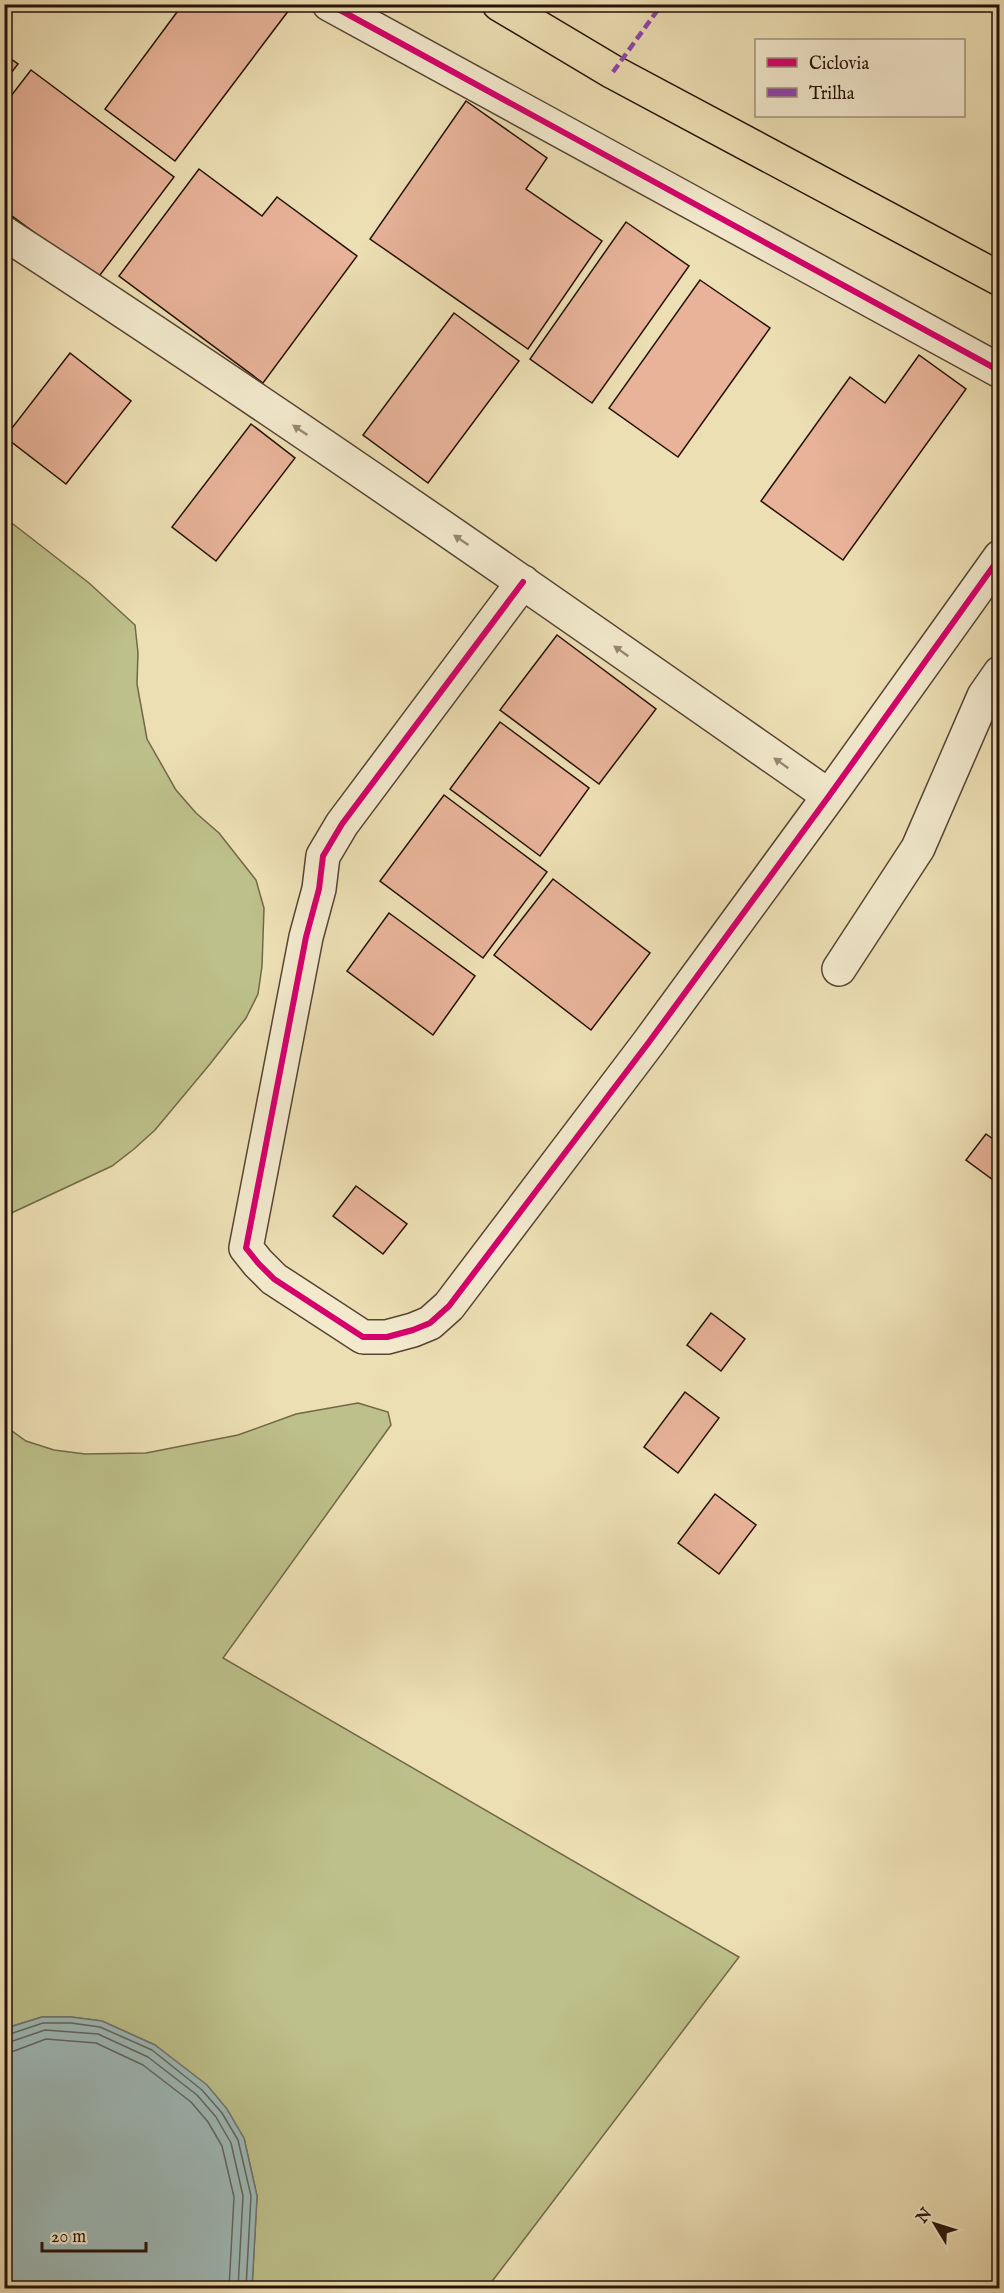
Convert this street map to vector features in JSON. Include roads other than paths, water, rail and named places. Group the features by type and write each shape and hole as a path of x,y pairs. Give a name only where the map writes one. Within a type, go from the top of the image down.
{"main road":[{"path":"499,4 613,72 999,279"}],"street":[{"path":"329,4 999,371"},
{"path":"4,233 169,340 523,582 829,796"},
{"path":"523,582 342,824 323,856 319,889 306,937 246,1248 274,1279 363,1337 387,1337 430,1323 449,1306 642,1051 829,796 999,557"},
{"path":"839,969 918,848 984,696 999,673"}],"water":[{"path":"42,2017 71,2017 102,2021 155,2045 207,2085 227,2109 244,2138 257,2196 252,2288 5,2288 5,2032 13,2026"}]}
